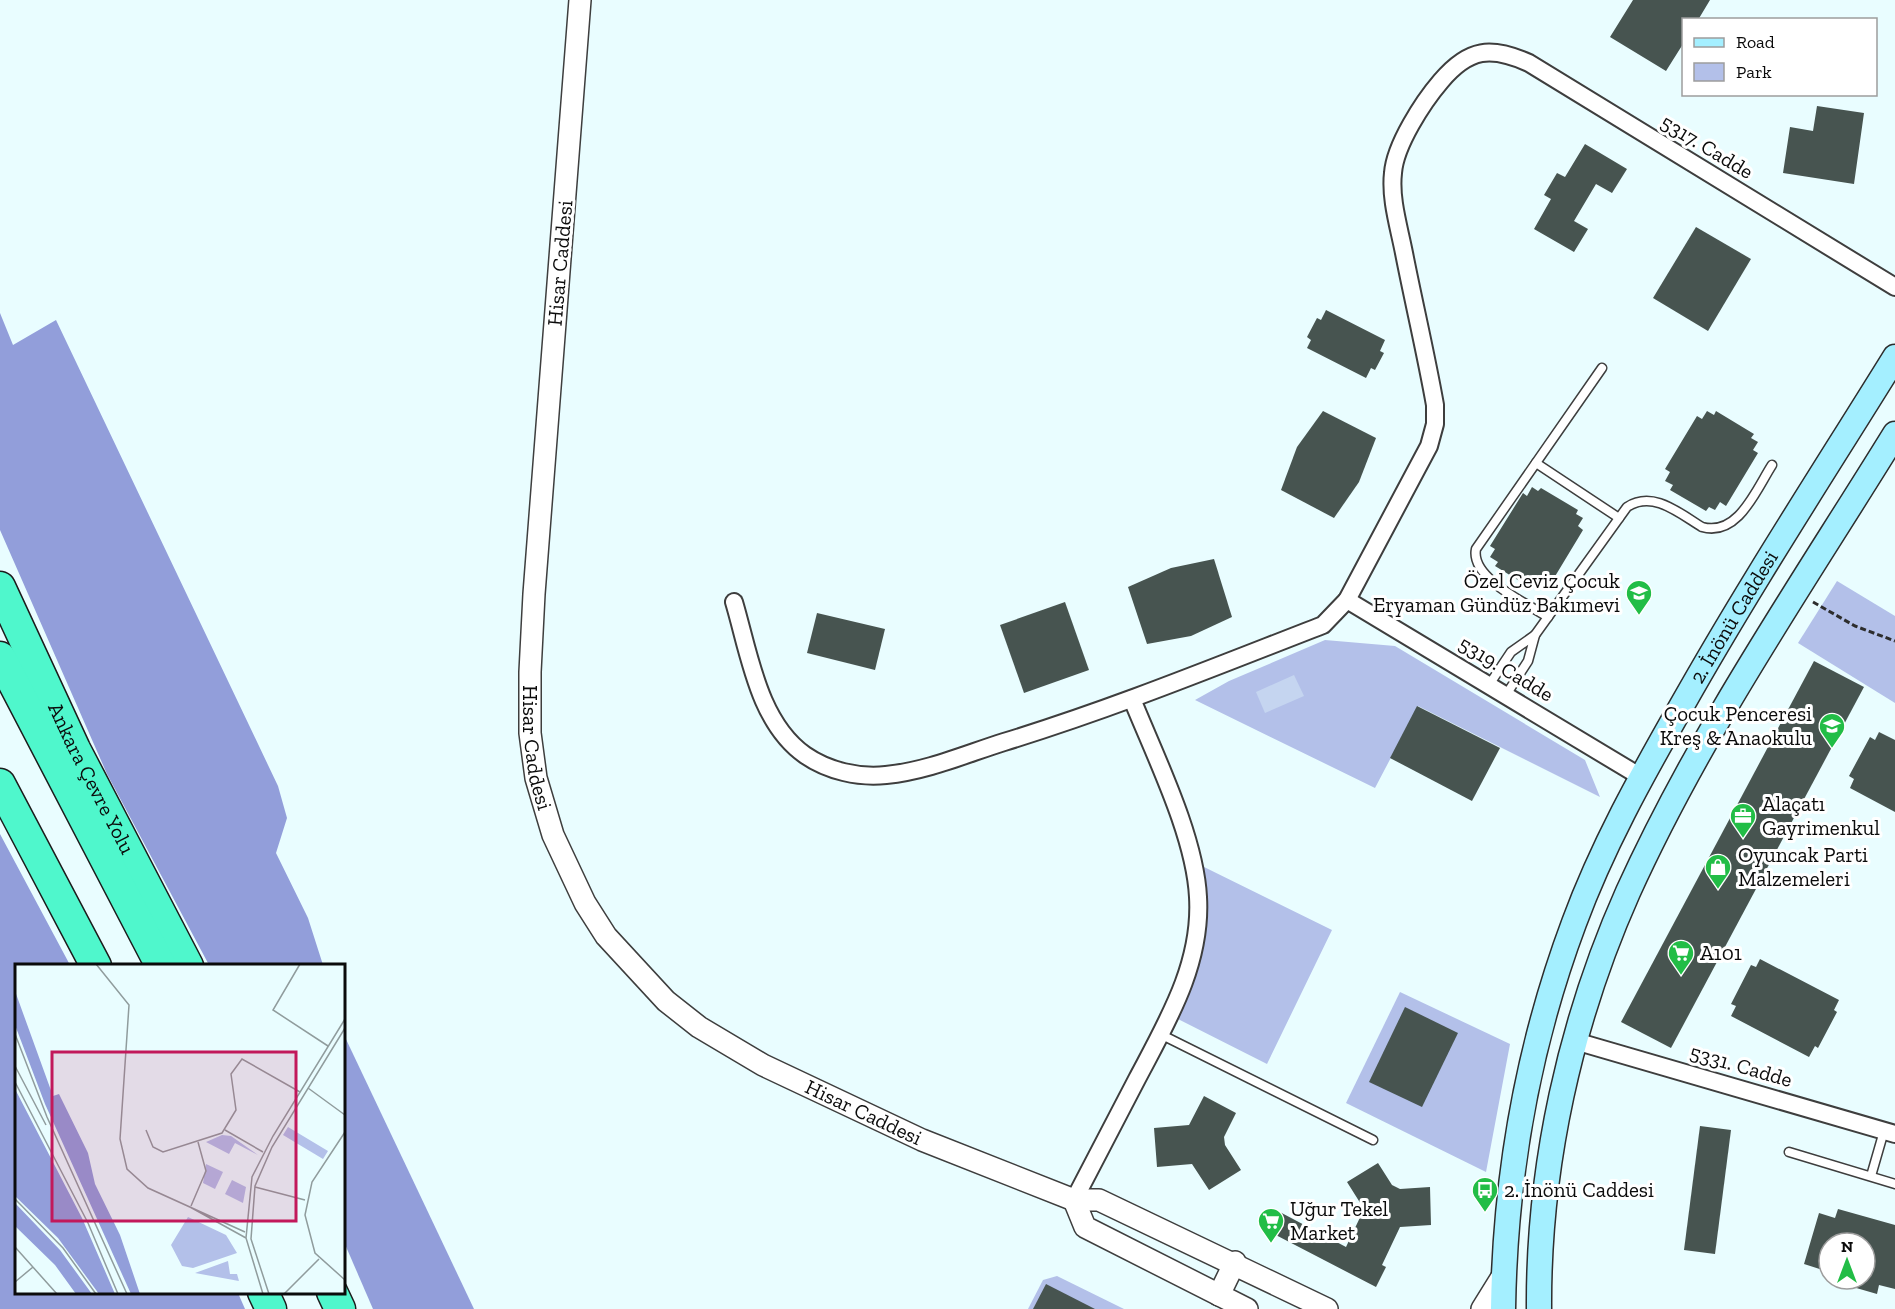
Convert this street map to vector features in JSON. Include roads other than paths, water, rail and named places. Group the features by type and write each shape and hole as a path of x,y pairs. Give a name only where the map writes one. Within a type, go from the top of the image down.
{"highway":[{"name":"Ankara Çevre Yolu","path":"0,587 75,748 187,964"},
{"path":"0,657 160,964"},
{"path":"0,784 95,964"},
{"path":"264,1294 271,1309"},
{"path":"332,1294 340,1309"}],"main road":[{"name":"2. İnönü Caddesi","path":"1503,1309 1516,1139 1540,1032 1573,924 1593,876 1641,777 1714,649 1895,357"},
{"name":"2. İnönü Caddesi","path":"1539,1309 1542,1240 1551,1155 1575,1041 1602,958 1633,882 1708,739 1895,434"},
{"path":"1540,1032 1575,1041"}],"street":[{"name":"Hisar Caddesi","path":"580,0 531,661 530,733 536,778 553,835 585,903 606,936 666,1001 699,1027 755,1060 922,1140 1074,1200 1099,1200 1235,1262 1328,1309"},
{"name":"5317. Cadde","path":"1347,600 1429,446 1435,424 1436,405 1397,218 1393,171 1400,145 1439,84 1464,60 1493,51 1507,53 1529,63 1895,286"},
{"path":"734,602 764,702 785,736 805,755 830,768 849,773 886,775 917,770 1085,717 1323,625 1347,600"},
{"name":"5319. Cadde","path":"1347,600 1641,777"},
{"path":"1132,699 1180,824 1193,865 1198,896 1194,951 1187,977 1160,1034 1074,1200 1085,1227 1233,1304 1235,1262"},
{"name":"5331. Cadde","path":"1575,1041 1890,1132"},
{"path":"1482,1309 1505,1272"}],"lane":[{"path":"1548,617 1483,575 1474,557 1476,549 1602,368"},
{"path":"1536,463 1618,518"},
{"path":"1489,685 1510,652 1535,635 1627,507 1635,501 1651,500 1702,527 1710,529 1725,527 1738,517 1772,465"},
{"path":"1506,695 1528,661 1535,635"},
{"path":"1160,1034 1373,1140"},
{"path":"1871,1176 1890,1132"},
{"path":"1789,1152 1895,1184"}],"place":[{"name":"Özel Ceviz Çocuk Eryaman Gündüz Bakımevi","path":"1639,616"},
{"name":"Çocuk Penceresi Kreş & Anaokulu","path":"1832,749"},
{"name":"Alaçatı Gayrimenkul","path":"1743,839"},
{"name":"Oyuncak Parti Malzemeleri","path":"1718,890"},
{"name":"A101","path":"1681,976"},
{"name":"2. İnönü Caddesi","path":"1485,1213"},
{"name":"Uğur Tekel Market","path":"1271,1244"}]}
